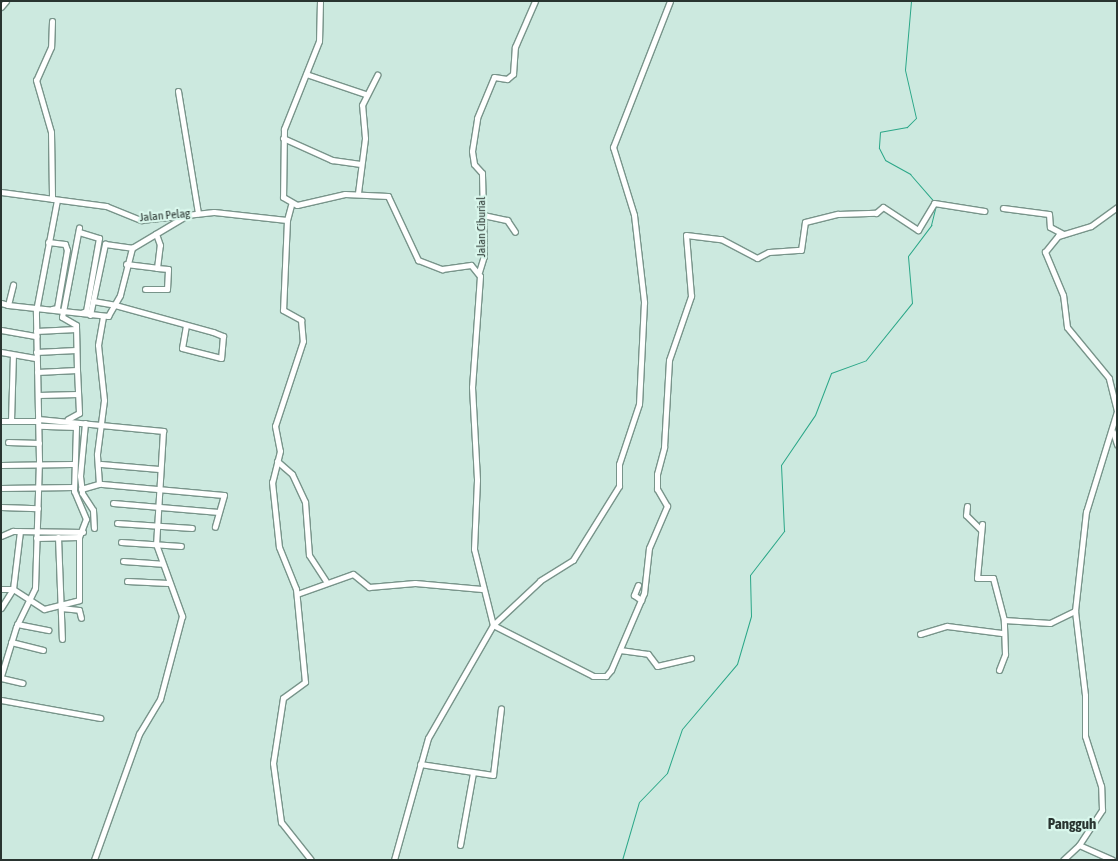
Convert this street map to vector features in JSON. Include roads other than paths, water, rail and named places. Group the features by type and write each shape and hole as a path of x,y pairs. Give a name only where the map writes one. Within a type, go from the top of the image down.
{"street":[{"path":"1,7 6,1"},
{"path":"291,205 282,193 283,138 287,115 319,41 320,1"},
{"name":"Jalan Ciburial","path":"493,625 482,589 474,549 477,480 472,387 484,215 482,181 472,151 479,111 494,77 507,79 512,74 515,48 535,1"},
{"path":"394,860 420,764 442,708 493,625 540,581 573,560 619,486 619,464 639,407 644,302 634,215 613,150 670,1"},
{"path":"22,683 1,677 17,624 31,600 39,488 36,310 55,200 51,132 36,80 51,47 52,20"},
{"path":"306,74 365,94"},
{"path":"358,193 359,164 365,138 360,115 365,94 377,75"},
{"path":"178,91 198,213"},
{"path":"283,138 332,160 359,164"},
{"name":"Jalan Pelag","path":"1,192 106,206 132,219 186,216 198,213 287,220"},
{"path":"291,205 358,193 388,196 407,234 410,250 423,263 442,269 470,264 480,272"},
{"path":"493,625 592,676 608,674 620,650 641,600 649,548 668,504 657,489 657,474 664,447 669,360 691,296 685,236 721,239 757,258 769,252 801,250 805,222 838,214 876,213 883,207 918,230 934,203 984,211"},
{"path":"291,205 287,220 283,310 301,320 303,339 275,426 280,451 272,482 278,539 296,594 305,682 283,698 273,763 281,822 311,860"},
{"path":"1063,860 1079,845 1099,817 1102,796 1085,736 1085,695 1075,611 1086,512 1113,432 1116,411 1109,378 1069,331 1062,289 1045,255 1049,244 1064,234 1091,226 1117,207"},
{"path":"1003,208 1049,214 1050,227 1064,234"},
{"path":"484,215 508,220 515,232"},
{"path":"90,315 105,244 132,248 186,216"},
{"path":"62,420 78,415 76,329 74,324 62,320 63,312 79,230 98,236 99,243 86,311 63,312"},
{"path":"156,234 160,245 157,268"},
{"path":"36,310 58,308 67,250 65,244 48,242"},
{"path":"82,489 99,486 100,427 104,400 98,345 103,317 115,305 132,248"},
{"path":"126,264 168,269 167,290 145,290"},
{"path":"8,305 13,285"},
{"path":"93,301 115,305 186,325 223,336 222,357 214,359 182,348 186,325"},
{"path":"1,303 36,310 103,317"},
{"path":"1,330 36,334 76,329"},
{"path":"36,352 76,350"},
{"path":"1,352 36,358"},
{"path":"12,421 13,355"},
{"path":"211,366 214,359"},
{"path":"37,372 77,370"},
{"path":"38,395 78,394"},
{"path":"38,422 62,420 100,427 163,432 155,507 156,544 168,583 182,616 171,669 125,770 94,860"},
{"path":"1,421 38,422 76,427 72,464 74,487 86,513 83,532 79,537 80,597 61,608"},
{"path":"85,423 79,464 82,489 93,510 94,528"},
{"path":"1113,432 1117,444"},
{"path":"8,442 39,443"},
{"path":"276,461 292,474 305,502 307,548 326,581"},
{"path":"1,465 72,464"},
{"path":"101,464 159,470"},
{"path":"102,484 224,494 214,527"},
{"path":"1,488 74,487"},
{"path":"113,503 219,512"},
{"path":"1,506 38,508"},
{"path":"967,506 966,515 982,527 977,578 993,578 1004,620 1002,633 1005,653 999,670"},
{"path":"117,523 192,528"},
{"path":"1,536 20,531 36,535 79,537"},
{"path":"1,608 13,589 20,531"},
{"path":"36,535 83,532"},
{"path":"58,537 62,639"},
{"path":"121,542 181,546"},
{"path":"123,561 162,564"},
{"path":"296,594 326,581 353,574 369,587 415,583 482,589"},
{"path":"127,581 168,583"},
{"path":"638,585 634,595 641,600"},
{"path":"1,589 13,589 31,600 41,609 61,608 78,610 81,618"},
{"path":"1004,620 1050,623 1075,611"},
{"path":"17,624 48,630"},
{"path":"920,634 947,626 1002,633"},
{"path":"11,642 43,650"},
{"path":"620,650 648,654 657,666 691,658"},
{"path":"1,700 100,718"},
{"path":"420,764 490,775 495,770 501,708"},
{"path":"460,846 474,773"},
{"path":"1079,845 1112,860"}],"waterway":[{"path":"911,1 905,70 916,118 907,127 880,132 879,148 885,160 910,174 934,202"},
{"path":"622,860 639,802 667,773 682,729 737,664 751,616 750,575 784,531 781,465 815,415 831,373 866,360 912,303 908,256 931,225 936,205"}],"district":[{"name":"Pangguh","path":"1072,824"}]}
